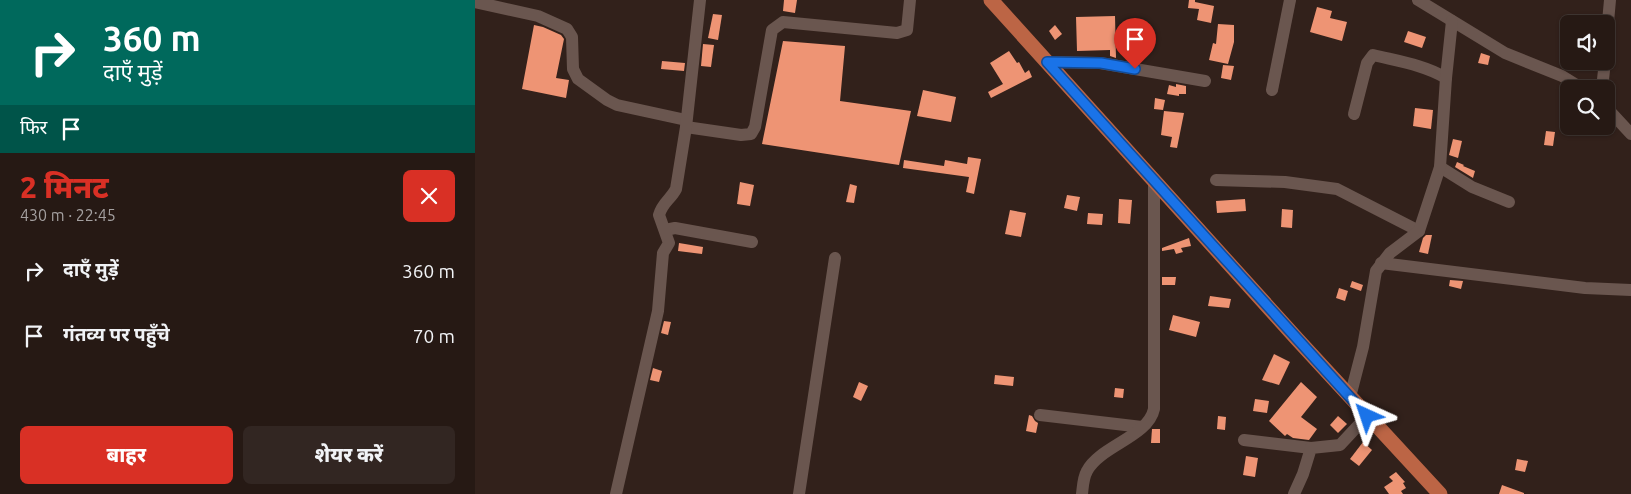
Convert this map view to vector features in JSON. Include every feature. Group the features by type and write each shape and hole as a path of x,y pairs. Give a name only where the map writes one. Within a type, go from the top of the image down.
{"main road":[{"path":"991,0 1367,416 1440,494"}],"street":[{"path":"616,494 658,311 663,253 669,243 659,215 663,203 676,189 686,124 700,0"},
{"path":"475,2 538,16 567,29 573,37 573,69 578,79 617,105 686,124 741,135 751,134 755,127 772,30 776,25 783,22 897,33 907,30 909,25 910,0"},
{"path":"1272,90 1290,0"},
{"path":"1418,0 1505,53 1568,80"},
{"path":"1608,15 1609,0"},
{"path":"1350,397 1363,347 1377,271 1390,253 1419,230 1440,167 1452,21"},
{"path":"1354,114 1367,63 1373,55 1411,64 1446,78"},
{"path":"1047,62 1101,63 1205,81"},
{"path":"1615,116 1631,134"},
{"path":"1440,167 1472,186 1509,202"},
{"path":"1082,494 1084,477 1093,462 1150,421 1155,409 1154,180"},
{"path":"1216,180 1285,182 1337,189 1419,230"},
{"path":"665,230 675,228 752,242"},
{"path":"799,494 835,258"},
{"path":"1381,263 1585,288 1631,290"},
{"path":"1040,415 1142,427"},
{"path":"1244,440 1311,448 1340,445 1367,416"},
{"path":"1294,494 1303,474 1311,448"}],"building":[{"path":"784,0 797,0 795,13 783,11"},
{"path":"1189,0 1214,6 1211,23 1197,20 1199,9 1188,8"},
{"path":"1317,7 1332,11 1330,18 1347,22 1342,41 1310,32"},
{"path":"713,14 722,15 718,40 708,38"},
{"path":"1115,16 1116,58 1110,56 1110,50 1077,51 1076,17"},
{"path":"1218,24 1234,25 1234,42 1228,64 1209,60 1213,43 1216,44"},
{"path":"534,25 561,35 564,39 556,78 569,80 566,98 522,89"},
{"path":"1055,25 1062,34 1055,40 1049,31"},
{"path":"1408,31 1426,37 1422,48 1404,42"},
{"path":"783,41 845,46 840,101 911,111 899,165 762,144"},
{"path":"703,44 714,45 711,67 701,66"},
{"path":"1009,51 1017,63 1019,62 1025,73 1029,70 1032,77 991,98 988,92 1003,84 990,63"},
{"path":"1481,53 1490,56 1488,65 1478,63"},
{"path":"662,61 685,63 684,71 661,69"},
{"path":"1223,65 1234,66 1231,80 1221,78"},
{"path":"1176,84 1186,86 1186,94 1179,94 1179,96 1167,94 1169,85 1176,87"},
{"path":"923,90 956,97 951,122 917,116"},
{"path":"1155,98 1165,100 1163,110 1154,109"},
{"path":"1415,108 1433,110 1431,129 1413,126"},
{"path":"1164,111 1184,113 1177,148 1170,147 1172,137 1161,135"},
{"path":"1546,131 1555,132 1553,146 1544,145"},
{"path":"1453,139 1462,141 1458,158 1449,155"},
{"path":"968,157 981,159 974,194 966,192 969,177 903,168 904,160 944,166 945,160 967,164"},
{"path":"1457,162 1475,171 1473,178 1455,167"},
{"path":"740,182 754,185 750,206 737,204"},
{"path":"850,184 857,186 854,203 846,202"},
{"path":"1067,195 1080,197 1077,211 1064,208"},
{"path":"1119,199 1132,200 1130,224 1118,223"},
{"path":"1245,199 1246,211 1217,213 1216,201"},
{"path":"1282,209 1293,210 1292,228 1281,227"},
{"path":"1010,210 1026,213 1021,237 1005,234"},
{"path":"1088,213 1103,214 1102,225 1087,224"},
{"path":"1426,235 1432,235 1428,254 1419,252 1423,238"},
{"path":"1189,238 1191,246 1181,248 1183,252 1176,254 1174,249 1162,251 1162,248"},
{"path":"679,243 703,247 702,254 678,251"},
{"path":"1162,277 1176,277 1175,285 1162,285"},
{"path":"1450,280 1463,281 1461,289 1449,286"},
{"path":"1352,281 1363,285 1361,291 1350,287"},
{"path":"1339,288 1348,291 1345,301 1336,298"},
{"path":"1210,296 1231,299 1229,308 1208,306"},
{"path":"1173,315 1200,322 1196,337 1169,330"},
{"path":"664,321 671,322 668,335 661,333"},
{"path":"1274,354 1290,362 1279,385 1262,380"},
{"path":"653,368 662,371 659,382 650,380"},
{"path":"995,375 1014,377 1013,386 994,384"},
{"path":"859,382 868,386 861,401 853,397"},
{"path":"1301,382 1317,397 1301,417 1317,429 1309,440 1293,438 1287,434 1285,436 1269,421"},
{"path":"1115,388 1124,389 1123,398 1114,397"},
{"path":"1255,399 1269,401 1267,413 1253,411"},
{"path":"1029,415 1038,423 1036,433 1026,431"},
{"path":"1218,416 1226,417 1225,430 1217,429"},
{"path":"1338,416 1347,424 1338,433 1330,425"},
{"path":"1152,429 1160,429 1160,443 1151,443"},
{"path":"1363,442 1372,450 1359,466 1350,459"},
{"path":"1246,456 1258,458 1255,477 1243,475"},
{"path":"1517,459 1528,461 1525,472 1515,470"},
{"path":"1396,472 1405,482 1403,483 1406,488 1401,491 1403,494 1389,494 1384,487 1393,481 1389,477"},
{"path":"1502,485 1524,493 1524,494 1499,494"}],"route":[{"path":"1135,69 1101,63 1047,62 1367,416"}]}
